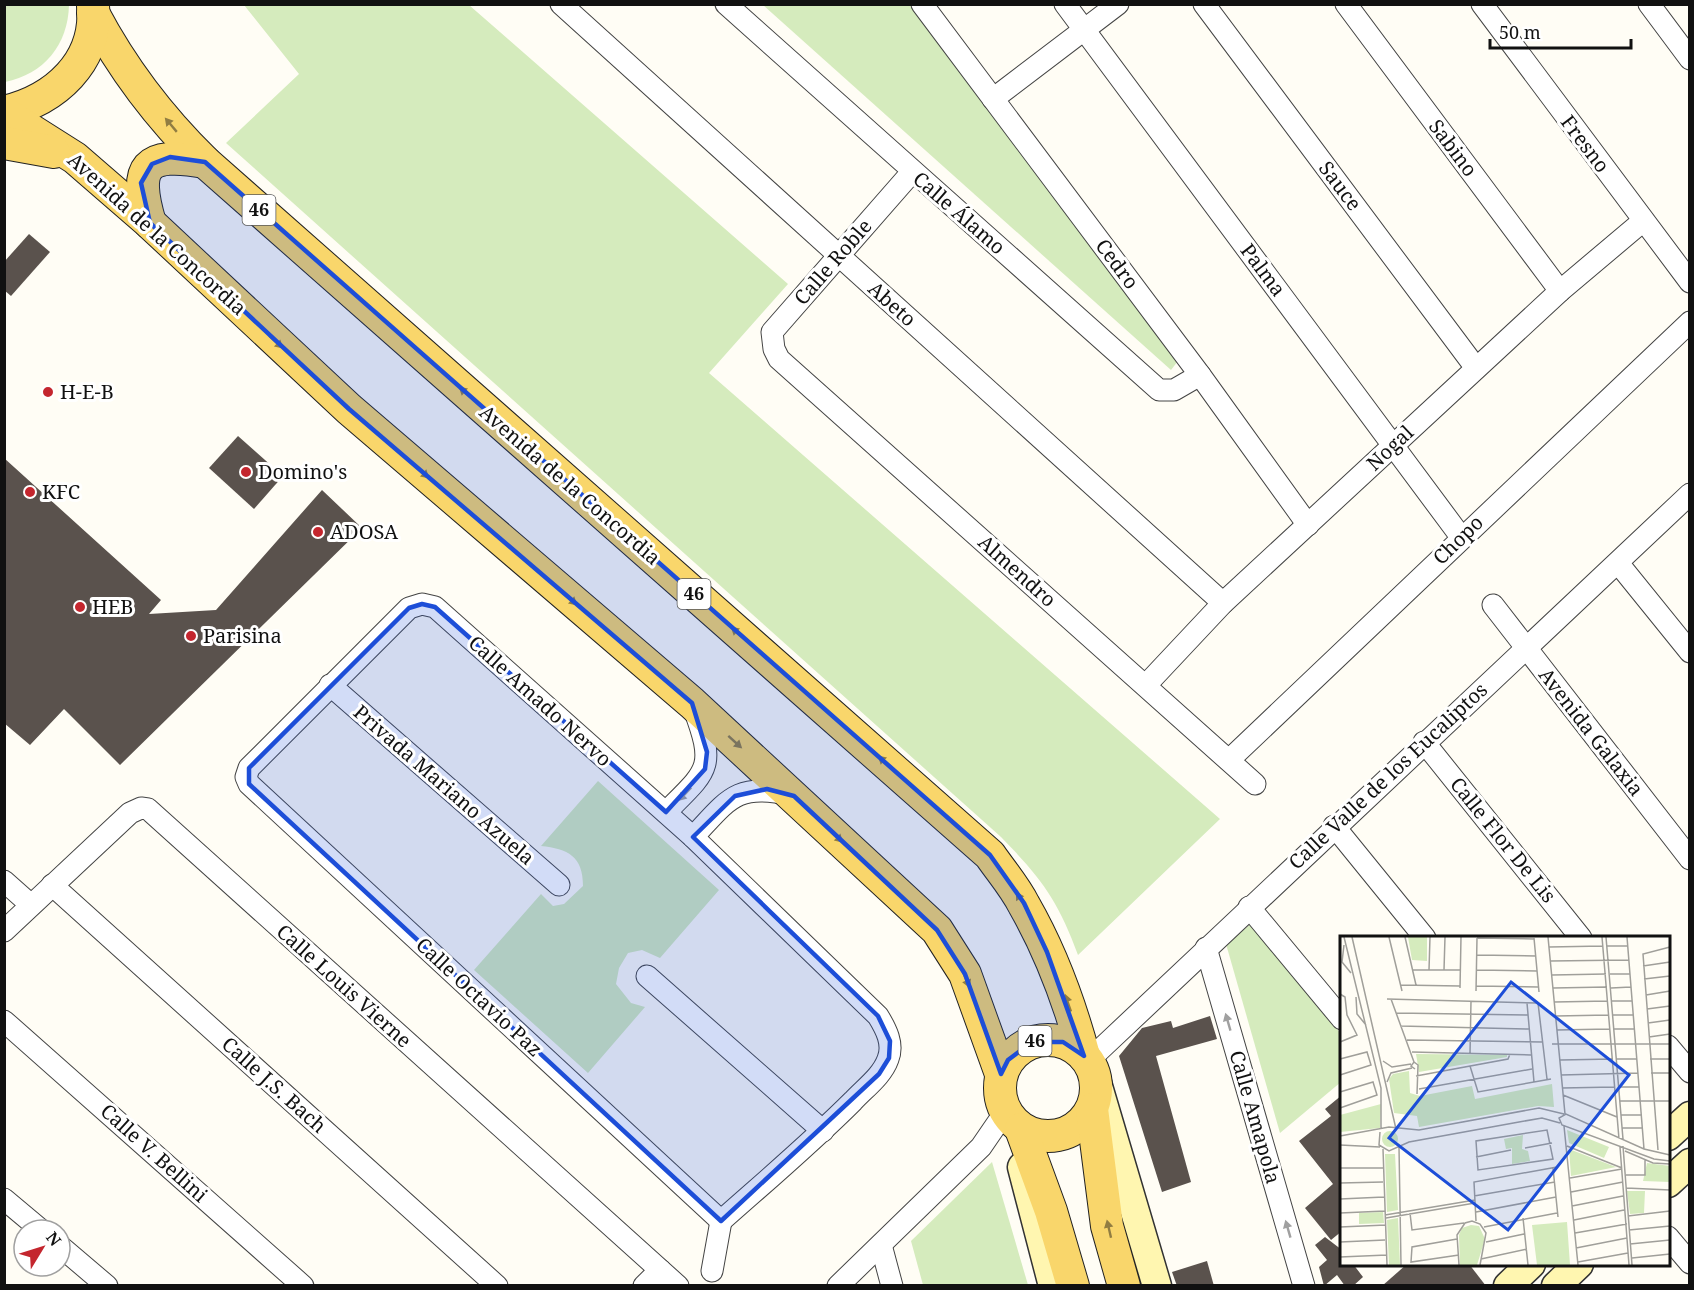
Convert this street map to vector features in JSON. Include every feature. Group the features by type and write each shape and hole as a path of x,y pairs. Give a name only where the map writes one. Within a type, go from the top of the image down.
{"main road":[{"name":"46","path":"4,113 27,107 48,96 66,80 81,60 90,37 93,7"},
{"name":"Avenida de la Concordia","path":"93,7 108,41 139,86 205,162 990,855 1024,903 1047,952 1059,979 1090,1077 1107,1226 1124,1286"},
{"name":"Avenida de la Concordia","path":"4,113 75,158 150,223 226,297 349,409 692,703 937,930 965,974 1001,1074"},
{"path":"4,143 75,158"},
{"path":"150,223 142,190 145,172 152,164 170,157 205,162"},
{"name":"46","path":"1073,1286 1051,1211 1000,1093 1001,1074 1008,1060 1019,1049 1032,1042 1048,1039 1063,1042 1090,1077"},
{"path":"1012,1119 1036,1136 1053,1137 1069,1132 1083,1123 1090,1077"}],"street":[{"name":"Abeto","path":"561,4 1223,603"},
{"name":"Calle Álamo","path":"726,4 1159,390 1174,390 1200,375"},
{"name":"Cedro","path":"922,4 1200,375 1308,525"},
{"name":"Palma","path":"1065,4 1461,537"},
{"path":"993,99 1118,4"},
{"name":"Sauce","path":"1204,4 1476,368"},
{"name":"Sabino","path":"1346,4 1560,291"},
{"name":"Fresno","path":"1482,4 1689,282"},
{"path":"1649,4 1689,59"},
{"name":"Calle Roble","path":"779,359 774,349 772,332 912,172"},
{"name":"Nogal","path":"1146,686 1223,603 1560,291 1642,220"},
{"name":"Chopo","path":"1229,760 1689,322"},
{"name":"Almendro","path":"779,359 1255,784"},
{"name":"Calle Valle de los Eucaliptos","path":"1090,1077 1206,948 1248,907 1525,646 1618,563 1689,494"},
{"path":"1618,563 1689,652"},
{"name":"Calle Amado Nervo","path":"330,685 409,608 423,604 435,607 666,812 878,1016 890,1041 889,1058 879,1074 823,1131"},
{"name":"Avenida Galaxia","path":"1492,605 1689,859"},
{"name":"Calle Octavio Paz","path":"330,685 249,768 246,777 249,784 721,1221"},
{"name":"Privada Mariano Azuela","path":"330,685 559,885"},
{"path":"666,812 705,769 707,752 692,703"},
{"name":"Calle Flor De Lis","path":"1424,742 1579,936"},
{"path":"693,837 723,806 741,793 767,789 794,796"},
{"name":"Calle Louis Vierne","path":"6,926 130,813 141,808 148,809 678,1286"},
{"path":"1334,826 1423,936"},
{"name":"Calle J.S. Bach","path":"52,885 497,1286"},
{"path":"7,888 31,905"},
{"path":"1248,907 1340,1018"},
{"name":"Calle Amapola","path":"1206,948 1304,1286"},
{"path":"647,976 823,1131 721,1221 712,1271"},
{"name":"Calle V. Bellini","path":"4,1021 303,1286"},
{"path":"1670,1048 1689,1072"},
{"name":"Avenida de la Concordia","path":"1090,1077 1157,1286"},
{"path":"1670,1134 1689,1116"},
{"path":"838,1286 1012,1119 1053,1286"},
{"path":"1670,1181 1689,1163"},
{"path":"4,1199 27,1218"},
{"path":"1670,1239 1689,1263"},
{"path":"880,1245 892,1286"},
{"path":"72,1256 107,1286"},
{"path":"1508,1286 1529,1266"},
{"path":"644,1286 660,1270"}],"highlighted area":[{"path":"170,157 205,162 990,855 1024,903 1047,952 1084,1056 1063,1042 1032,1042 1008,1060 1001,1074 965,974 937,930 794,796 767,789 735,796 693,837 878,1016 890,1041 889,1058 879,1074 721,1221 249,784 249,768 409,608 422,604 435,607 666,812 705,769 707,752 692,703 349,409 150,223 141,183 152,164"}],"green space":[{"path":"4,5 69,5 64,33 51,56 31,72 5,82"},
{"path":"244,5 469,5 788,284 709,373 1220,819 1078,955 1063,919 1047,891 1001,837 226,143 299,74"},
{"path":"763,5 915,5 1181,357 1171,370"},
{"path":"598,781 719,890 660,958 642,950 628,953 619,968 616,984 631,1003 645,1007 588,1073 474,970 541,894 553,906 564,904 583,886 580,868 572,856 559,849 541,846"},
{"path":"1252,923 1340,1033 1340,1083 1280,1133 1226,944"},
{"path":"992,1162 1028,1285 923,1285 911,1241"}],"building":[{"path":"29,234 50,252 11,296 4,290 4,262"},
{"name":"Domino's","path":"238,436 283,476 254,509 209,468"},
{"path":"4,458 161,600 149,614 216,610 322,490 362,528 120,765 64,709 30,745 4,723"},
{"path":"1210,1016 1217,1039 1156,1056 1191,1182 1162,1192 1119,1056 1142,1028 1171,1021 1173,1028"},
{"path":"1340,1097 1340,1233 1331,1240 1305,1208 1333,1184 1299,1141 1331,1116 1325,1109"},
{"path":"1325,1237 1340,1248 1340,1266 1355,1266 1363,1277 1353,1286 1345,1286 1337,1275 1324,1286 1319,1267 1327,1260 1315,1245"},
{"path":"1207,1261 1214,1286 1177,1286 1172,1272"},
{"path":"1405,1266 1471,1266 1486,1286 1382,1286"}],"place":[{"name":"H-E-B","path":"48,392"},
{"name":"Domino's","path":"246,472"},
{"name":"KFC","path":"30,492"},
{"name":"ADOSA","path":"318,532"},
{"name":"HEB","path":"80,607"},
{"name":"Parisina","path":"191,636"}]}
